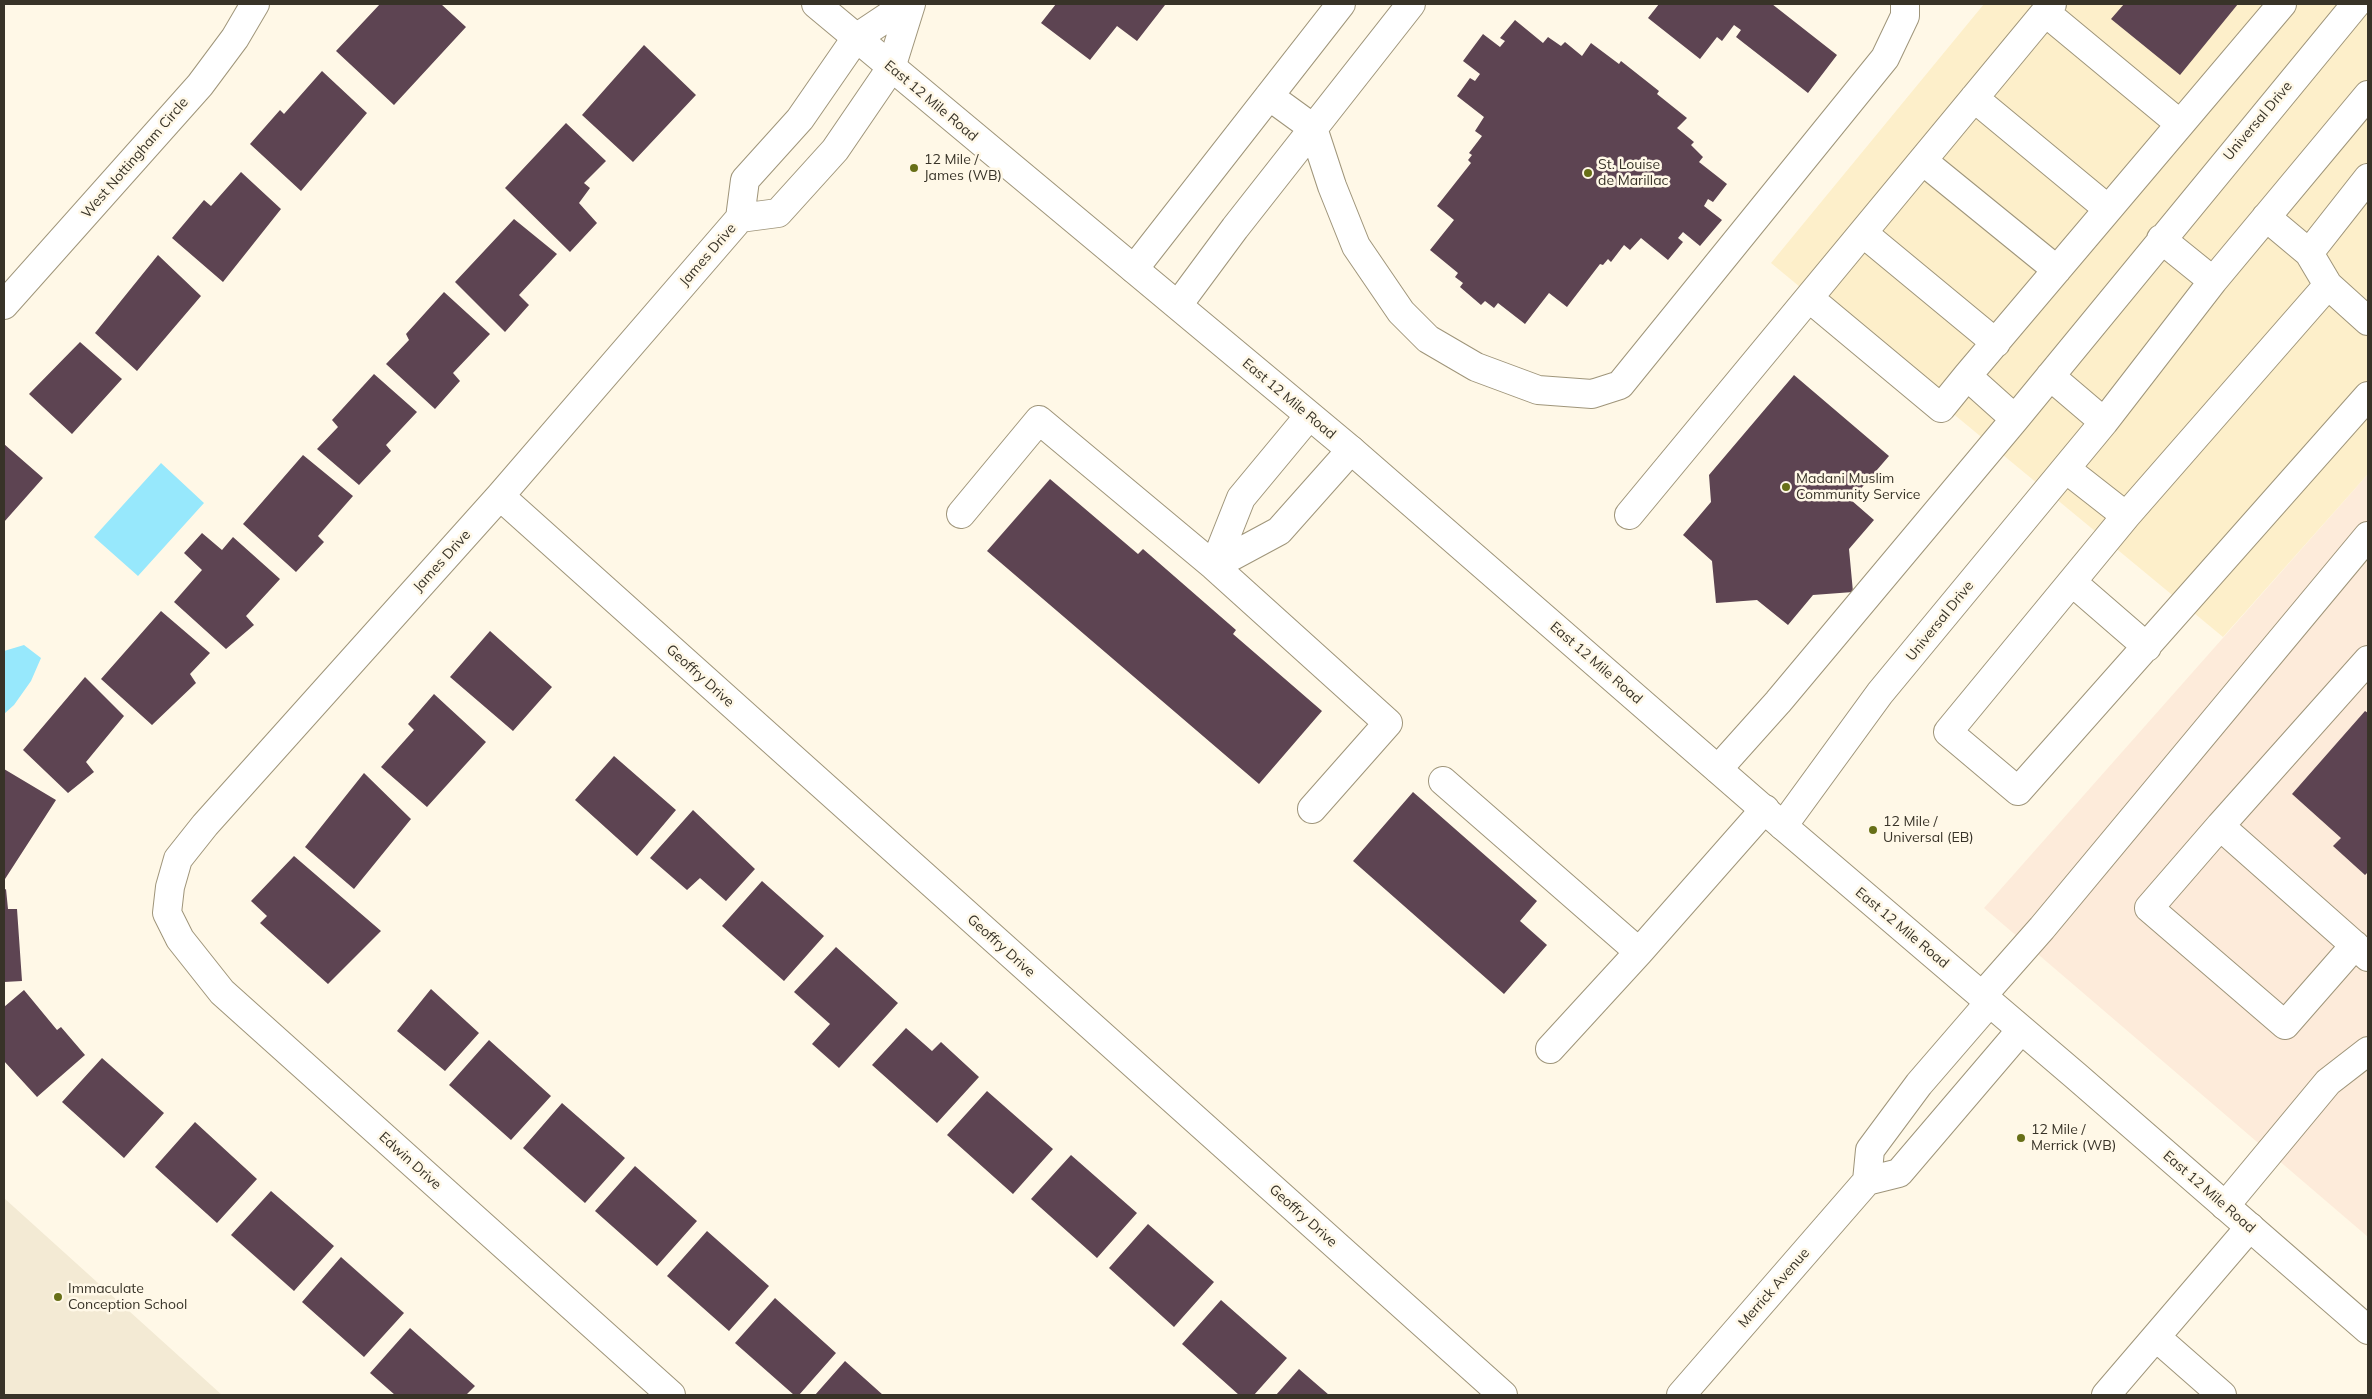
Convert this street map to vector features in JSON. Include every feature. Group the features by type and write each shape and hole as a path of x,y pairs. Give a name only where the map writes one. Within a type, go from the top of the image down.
{"street":[{"name":"West Nottingham Circle","path":"4,305 200,85 235,38 256,4"},
{"name":"East 12 Mile Road","path":"816,4 1351,450 2368,1330"},
{"name":"James Drive","path":"167,913 170,887 178,859 500,496 740,218 745,180 800,119 856,38 909,4"},
{"name":"James Drive","path":"740,218 778,213 835,150 891,68 909,4"},
{"path":"1134,269 1341,4"},
{"path":"1178,305 1313,128 1411,4"},
{"path":"1269,96 1313,128 1332,186 1356,246 1401,312 1428,339 1476,367 1538,390 1592,394 1620,385 1885,58 1905,16 1905,4"},
{"path":"1809,298 1942,408 2282,4"},
{"name":"Universal Drive","path":"1718,769 1778,702 2015,419 2356,4"},
{"path":"1629,515 2048,8 2180,124"},
{"name":"Universal Drive","path":"1550,1050 1639,952 1774,818 2066,469 2213,281 2368,95"},
{"path":"1974,98 2108,209"},
{"path":"1923,161 2057,270"},
{"path":"2309,253 2368,178"},
{"path":"2266,217 2309,253 2328,285 2368,321"},
{"path":"1863,233 1996,343"},
{"path":"2161,239 2213,281"},
{"path":"2328,285 2126,516 1948,732 2018,792 2368,396"},
{"path":"1967,376 2015,419"},
{"path":"2050,376 2104,422"},
{"path":"1214,566 1241,498 1309,416"},
{"path":"961,514 1039,420 1214,566 1388,723 1312,809"},
{"path":"1214,566 1279,530 1351,450"},
{"path":"2066,469 2126,516"},
{"name":"Geoffry Drive","path":"500,496 1502,1395"},
{"path":"2021,1030 1900,1173 1867,1181 1870,1150 1920,1084 2042,928 2368,536"},
{"path":"2072,582 2147,647"},
{"path":"2220,826 2362,951 2285,1025 2149,908 2220,826 2368,660"},
{"path":"1443,781 1639,952"},
{"name":"Edwin Drive","path":"167,913 180,940 222,992 671,1395"},
{"path":"2225,1206 2328,1082 2368,1051"},
{"name":"Merrick Avenue","path":"1681,1395 1867,1181"},
{"path":"2106,1395 2157,1338 2250,1227"},
{"path":"2157,1338 2222,1395"}],"shaded area":[{"path":"1984,4 2368,4 2368,474 2223,637 1771,263"},
{"path":"2368,474 2368,1237 1984,908"},
{"name":"Immaculate Conception School","path":"4,1198 222,1395 4,1395"}],"water":[{"path":"161,463 204,503 138,576 94,537"},
{"path":"24,645 41,658 31,681 14,705 4,714 4,651"}],"building":[{"path":"380,4 441,4 466,27 394,105 336,51"},
{"path":"1056,4 1165,5 1137,41 1117,26 1090,60 1041,23"},
{"path":"1659,4 1772,4 1837,55 1808,93 1736,37 1741,30 1734,25 1722,41 1717,37 1700,59 1648,18"},
{"path":"2124,4 2238,4 2180,75 2111,19"},
{"name":"St. Louise de Marillac","path":"1515,20 1543,43 1548,37 1561,46 1565,42 1582,56 1591,43 1619,64 1621,61 1659,91 1657,94 1687,118 1677,128 1694,142 1691,145 1703,157 1699,162 1727,184 1713,202 1708,199 1704,206 1722,220 1700,246 1683,232 1678,238 1683,242 1668,260 1641,238 1630,250 1624,245 1611,262 1608,259 1603,265 1600,264 1567,307 1549,293 1525,324 1498,303 1494,308 1485,301 1481,305 1460,287 1463,283 1455,277 1458,273 1430,250 1454,220 1437,206 1471,163 1468,160 1472,155 1469,153 1482,136 1475,131 1484,117 1457,96 1470,78 1475,81 1480,74 1463,61 1483,34 1500,47 1505,41 1500,38"},
{"path":"644,45 696,95 633,162 582,115"},
{"path":"322,71 367,113 301,191 250,144 280,110 284,114"},
{"path":"566,123 606,161 584,183 590,188 579,203 597,223 570,252 505,188"},
{"path":"241,172 281,209 223,282 172,238 204,200 211,206"},
{"path":"514,219 557,254 519,295 529,305 505,332 455,282"},
{"path":"158,255 201,296 137,371 95,333"},
{"path":"444,292 490,334 453,373 460,381 435,409 386,364 409,340 406,334"},
{"path":"80,342 122,379 72,434 29,394"},
{"path":"374,374 417,412 386,445 391,451 359,485 317,449 338,427 332,420"},
{"name":"Madani Muslim Community Service","path":"1794,375 1889,456 1851,500 1874,520 1849,549 1853,592 1813,595 1788,625 1757,600 1716,603 1712,561 1683,535 1711,502 1709,475"},
{"path":"4,444 43,478 4,522"},
{"path":"303,455 353,496 318,536 324,542 296,572 243,524"},
{"path":"1050,479 1138,554 1143,549 1236,630 1233,634 1322,711 1259,784 987,551"},
{"path":"202,533 222,550 233,537 280,579 246,616 254,625 226,649 174,602 202,570 184,553"},
{"path":"161,611 210,653 190,674 196,683 152,725 101,679"},
{"path":"490,631 552,687 513,731 450,677"},
{"path":"85,677 124,716 86,762 94,772 68,793 23,750"},
{"path":"434,694 486,742 427,807 381,767 414,730 408,724"},
{"path":"2365,711 2368,713 2368,872 2365,875 2333,846 2341,838 2292,794"},
{"path":"614,756 676,810 637,856 575,800"},
{"path":"4,769 56,800 5,879 4,878"},
{"path":"364,773 411,819 354,889 305,847"},
{"path":"1413,792 1537,901 1520,921 1547,945 1504,994 1353,861"},
{"path":"693,810 755,869 726,901 700,878 687,890 650,858"},
{"path":"294,856 381,931 328,984 260,923 267,916 251,901"},
{"path":"762,881 824,936 784,981 722,926"},
{"path":"6,889 8,909 17,909 22,981 4,982 4,890"},
{"path":"836,947 898,1003 839,1068 812,1044 830,1024 794,992"},
{"path":"431,989 479,1033 445,1071 397,1031"},
{"path":"24,990 57,1030 61,1027 85,1055 37,1097 4,1061 4,1007"},
{"path":"906,1028 932,1051 941,1042 979,1077 937,1123 872,1065"},
{"path":"489,1040 551,1096 511,1140 449,1085"},
{"path":"102,1058 164,1113 124,1158 62,1102"},
{"path":"987,1091 1053,1149 1013,1194 947,1135"},
{"path":"562,1103 625,1158 585,1203 523,1148"},
{"path":"195,1122 257,1179 217,1223 155,1167"},
{"path":"1071,1155 1137,1213 1097,1258 1031,1199"},
{"path":"635,1166 697,1221 657,1266 595,1211"},
{"path":"271,1191 334,1246 294,1291 231,1235"},
{"path":"1148,1224 1214,1282 1174,1327 1109,1268"},
{"path":"707,1231 769,1286 729,1331 667,1276"},
{"path":"341,1257 404,1313 364,1357 302,1302"},
{"path":"775,1298 836,1353 799,1395 794,1395 735,1343"},
{"path":"1221,1300 1287,1358 1254,1395 1239,1395 1182,1344"},
{"path":"410,1328 475,1386 466,1395 395,1395 370,1373"},
{"path":"845,1361 883,1395 815,1395"},
{"path":"1299,1369 1329,1395 1276,1395"}],"place":[{"name":"12 Mile / James (WB)","path":"914,168"},
{"name":"St. Louise de Marillac","path":"1588,173"},
{"name":"Madani Muslim Community Service","path":"1786,487"},
{"name":"12 Mile / Universal (EB)","path":"1873,830"},
{"name":"12 Mile / Merrick (WB)","path":"2021,1138"},
{"name":"Immaculate Conception School","path":"58,1297"}]}
